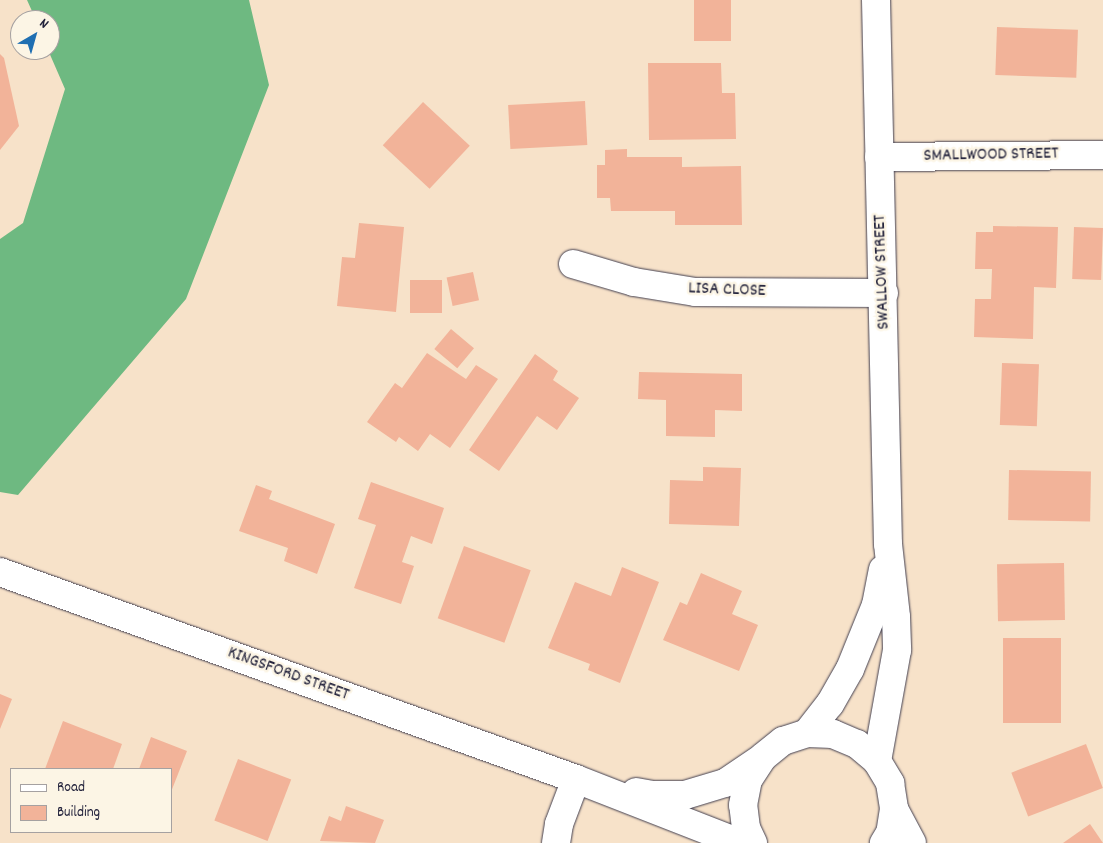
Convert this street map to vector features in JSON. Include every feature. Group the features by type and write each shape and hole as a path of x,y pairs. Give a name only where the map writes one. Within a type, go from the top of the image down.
{"street":[{"name":"SWALLOW STREET","path":"876,0 884,293 888,544 896,617 897,650 877,761"},
{"name":"SMALLWOOD STREET","path":"879,157 1103,155"},
{"name":"LISA CLOSE","path":"573,264 634,282 695,292 884,293"},
{"name":"SWALLOW STREET","path":"807,734 830,704 850,669 876,605 888,544"},
{"name":"KINGSFORD STREET","path":"0,572 576,779 740,843"},
{"name":"KINGSFORD STREET","path":"576,779 653,795 685,795 725,783 783,742 807,734 833,734 857,744 877,761 890,783 894,809"},
{"path":"753,843 746,828 743,804 748,780 762,757"},
{"path":"556,843 559,824 576,779"},
{"path":"884,843 890,832 894,809"},
{"path":"894,809 912,843"}],"green space":[{"path":"27,0 249,0 269,85 186,299 18,495 0,492 0,239 23,223 65,89 52,60 60,60 60,10 32,10"}],"building":[{"path":"694,0 731,0 731,41 694,41"},
{"path":"997,27 1078,30 1076,78 995,75"},
{"path":"0,54 4,58 19,126 0,150"},
{"path":"648,63 721,63 722,93 735,93 736,139 649,140"},
{"path":"585,101 587,145 510,149 508,105"},
{"path":"423,102 470,146 430,189 383,145"},
{"path":"627,149 627,157 682,157 682,167 741,166 742,225 675,225 675,211 611,211 610,198 597,198 597,165 605,165 605,150"},
{"path":"359,223 404,227 396,312 337,306 342,257 355,258"},
{"path":"993,226 1058,227 1056,288 1034,287 1033,339 974,337 975,299 991,299 992,269 975,269 976,232 993,232"},
{"path":"1074,227 1103,228 1101,280 1072,279"},
{"path":"473,272 479,300 453,306 447,278"},
{"path":"410,280 442,280 442,313 410,313"},
{"path":"451,329 474,348 457,368 434,349"},
{"path":"427,353 466,379 476,365 498,379 450,448 430,434 418,451 399,437 396,442 367,422 395,383 402,388"},
{"path":"535,354 558,371 553,380 579,398 557,430 537,416 499,471 469,450"},
{"path":"1002,363 1039,364 1037,426 1000,425"},
{"path":"639,372 742,374 742,411 715,410 715,437 666,436 666,400 638,399"},
{"path":"703,467 741,468 739,526 669,524 670,480 703,481"},
{"path":"1009,470 1091,471 1090,521 1008,520"},
{"path":"371,482 444,508 432,544 411,536 402,562 414,566 401,604 354,588 376,525 358,519"},
{"path":"256,485 272,491 269,499 335,524 317,574 284,561 288,548 239,531"},
{"path":"464,546 531,570 504,643 438,618"},
{"path":"1064,563 1065,620 998,621 997,564"},
{"path":"622,567 659,582 620,683 588,670 590,664 548,648 575,582 611,596"},
{"path":"701,573 742,591 732,614 758,625 739,671 663,640 680,602 687,605"},
{"path":"1003,638 1061,638 1061,723 1003,723"},
{"path":"0,694 12,699 0,729"},
{"path":"63,721 122,744 113,768 45,768"},
{"path":"151,737 187,751 172,789 172,768 139,768"},
{"path":"1086,744 1103,788 1028,817 1011,773"},
{"path":"238,759 291,779 268,841 214,821"},
{"path":"346,806 384,820 375,843 320,841 329,816 341,821"},
{"path":"1090,824 1103,843 1063,843"}]}
